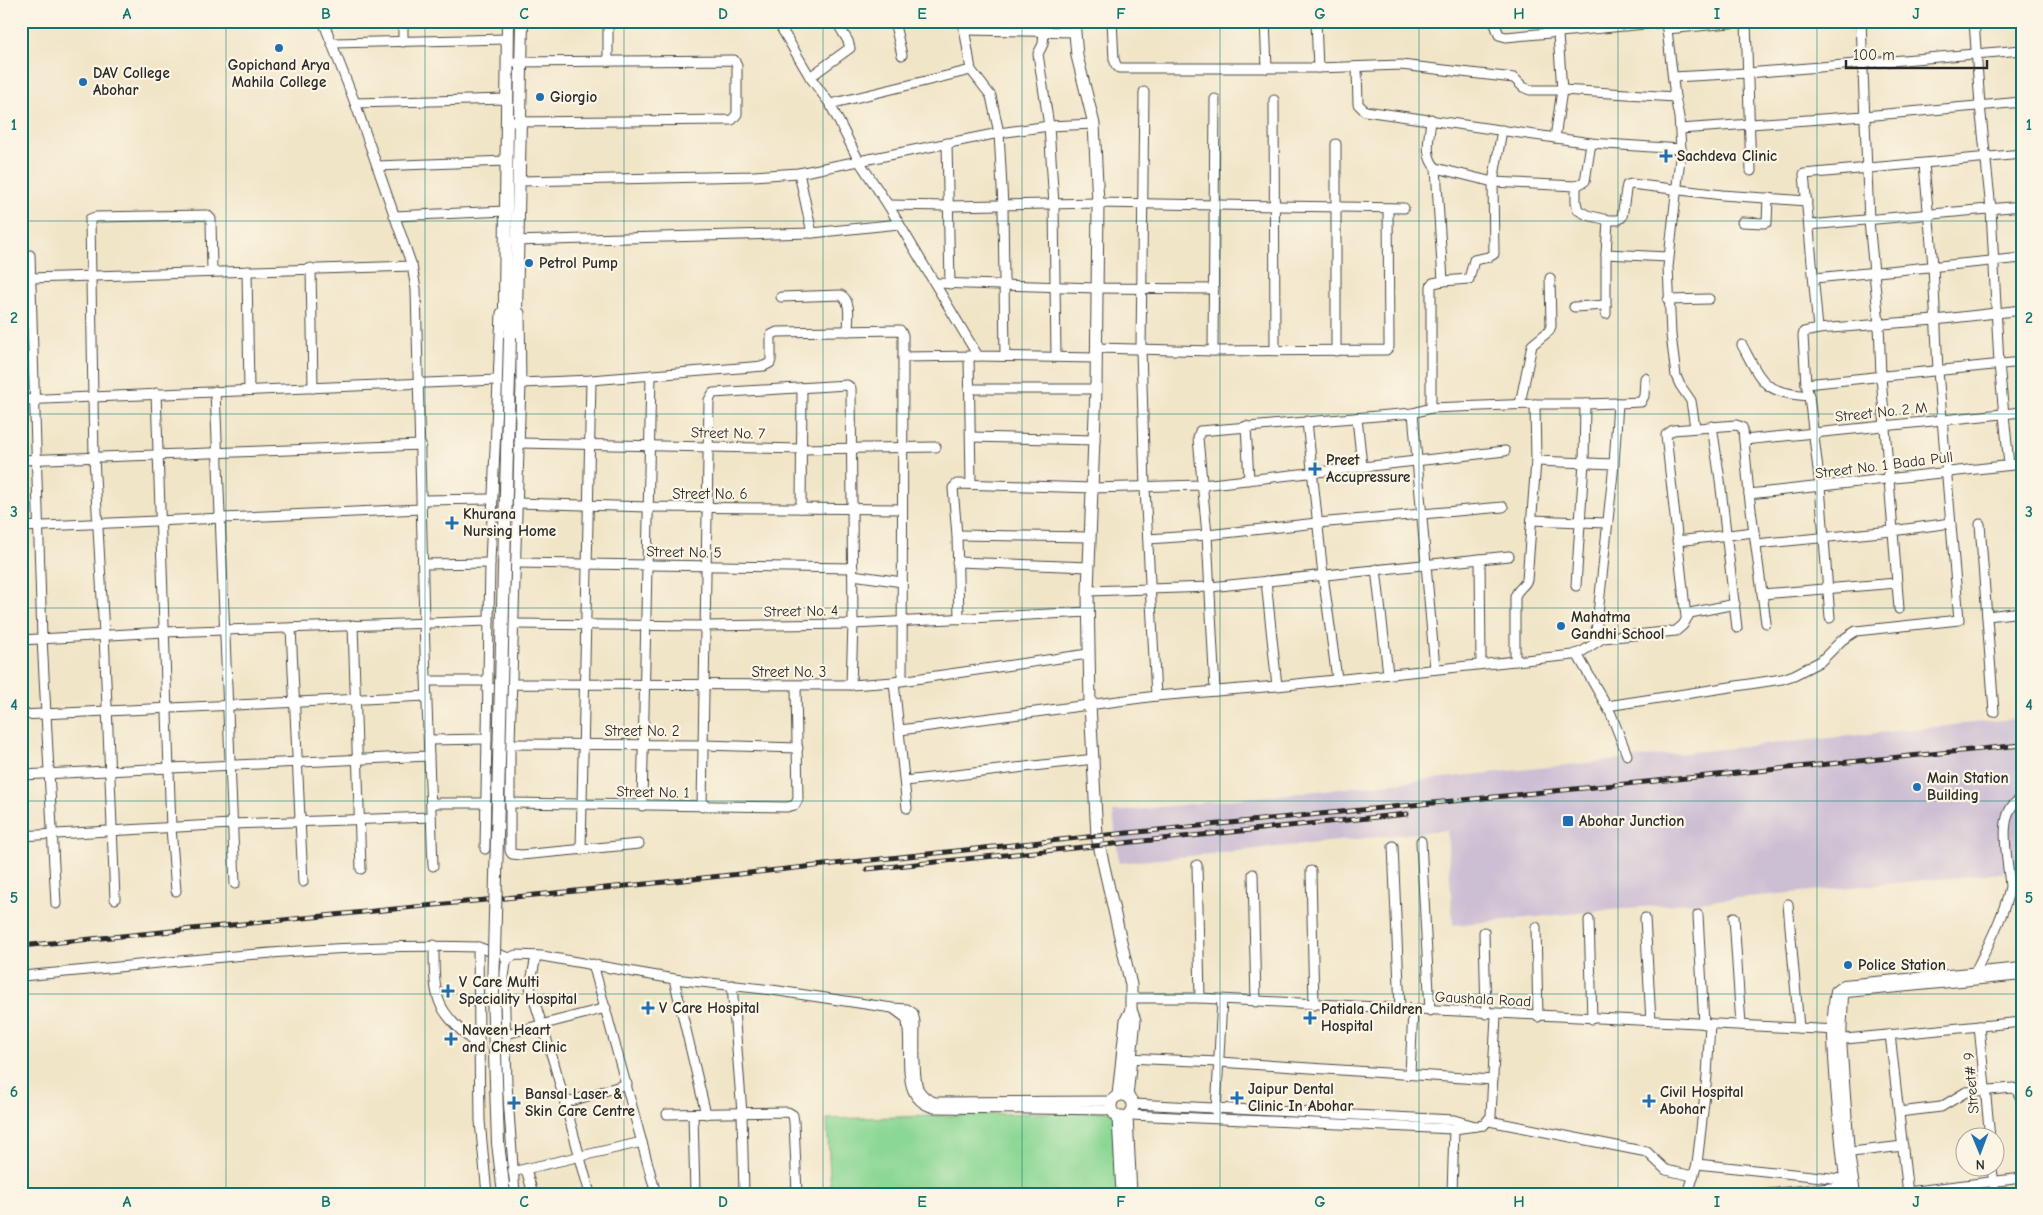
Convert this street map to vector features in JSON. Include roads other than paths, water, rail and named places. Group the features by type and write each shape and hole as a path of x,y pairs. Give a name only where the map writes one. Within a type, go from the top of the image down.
{"main road":[{"path":"508,21 506,211 512,241"},
{"path":"504,1194 498,1143 493,992 510,332 505,321 511,303 512,241 520,181 522,21"},
{"path":"1075,26 1077,56 1094,124 1098,203 1095,440 1088,567 1088,654 1097,836 1128,968 1132,998 1131,1010 1135,1020 1127,1058 1122,1107 1122,1194"},
{"path":"1122,1107 1131,1194"}],"street":[{"path":"323,21 355,103 412,266 416,289 424,623 433,866"},
{"path":"403,21 403,42"},
{"path":"608,21 608,60"},
{"path":"776,21 810,77 830,104 859,161 935,283 973,356 969,388 971,484"},
{"path":"810,77 850,48 836,21"},
{"path":"894,21 902,55"},
{"path":"1112,21 1114,59 1119,68 1318,68 1414,65 1514,78 1523,87 1530,90 1562,90 1675,97"},
{"path":"1266,21 1267,68"},
{"path":"1316,21 1318,68"},
{"path":"1492,21 1502,37 1666,24 1750,21"},
{"path":"1555,138 1562,90 1557,21"},
{"path":"1746,21 1752,171"},
{"path":"1861,21 1869,222 1879,324 1881,376 1899,609"},
{"path":"1974,21 1980,105 1991,209 1998,313 1999,364 2009,465"},
{"path":"1666,24 1680,128 1681,149 1668,257 1668,300 1676,376 1691,401 1695,427"},
{"path":"1005,356 1000,133 991,96 971,70 963,26 1022,26 1044,31 1075,26"},
{"path":"1044,31 1043,44 1038,54 1049,126 1054,205 1056,357"},
{"path":"332,43 507,39"},
{"path":"1673,77 1748,73 2022,50"},
{"path":"506,122 732,120 737,114 737,66 734,60 508,62"},
{"path":"1358,67 1358,104 1362,109 1591,143 1681,149"},
{"path":"830,104 971,70"},
{"path":"1144,92 1141,349 1145,488 1156,696"},
{"path":"355,103 507,99"},
{"path":"1213,351 1215,99"},
{"path":"1274,100 1276,206 1275,350"},
{"path":"1680,128 1750,125 2022,102"},
{"path":"1431,119 1428,152 1430,161 1436,168 1493,182 1576,186 1585,181 1591,143"},
{"path":"520,181 753,176 799,173 1000,133 1049,126 1094,124"},
{"path":"1431,408 1432,286 1433,283 1469,279 1474,260 1494,254 1493,182 1502,130"},
{"path":"947,143 950,284"},
{"path":"1336,144 1336,351"},
{"path":"1818,329 1804,174 2022,154"},
{"path":"377,166 506,161"},
{"path":"1607,706 1782,679 1794,675 1820,661 1842,640 1856,631 1959,620 1944,419 1938,371 1933,266 1924,164"},
{"path":"1436,168 1444,281"},
{"path":"799,173 812,233"},
{"path":"1576,186 1578,210 1587,215 1608,220 1618,220 1622,217 1627,186 1631,184 1675,190 1807,201"},
{"path":"1742,222 1767,222 1768,198"},
{"path":"888,205 1003,206 1098,203 1404,208"},
{"path":"1809,226 1869,222 2022,206"},
{"path":"903,357 1056,357 1141,349 1213,351 1380,350 1389,347 1388,208"},
{"path":"394,216 506,211"},
{"path":"115,899 104,634 94,458 89,276 90,219 95,217 209,216 212,272"},
{"path":"1574,307 1606,310 1608,220"},
{"path":"512,241 812,233 899,224"},
{"path":"1606,254 1668,257"},
{"path":"30,255 42,638 56,904"},
{"path":"1814,278 2022,258"},
{"path":"30,278 412,266"},
{"path":"311,268 313,388"},
{"path":"247,271 249,390"},
{"path":"1520,404 1532,345 1549,331 1551,326 1550,278"},
{"path":"935,283 1096,288 1214,289"},
{"path":"781,297 840,295 844,297 847,302 848,331"},
{"path":"1668,300 1709,299"},
{"path":"485,849 490,563 499,322 511,303 521,321 521,383 511,684 510,851 512,854 521,855 639,844"},
{"path":"1830,618 1820,486 1806,384 1804,332 1818,329 1935,320 2022,310"},
{"path":"521,383 591,380 764,366 770,363 771,360 772,333 900,330 903,335 902,623 898,681 900,730 908,808"},
{"path":"21,340 32,340"},
{"path":"1742,346 1757,373 1769,386 1786,394 1809,396"},
{"path":"1806,384 2022,362"},
{"path":"642,806 651,375"},
{"path":"1215,691 1207,535 1198,438 1200,432 1246,426 1413,413 1431,408 1641,402 1644,396 1645,378"},
{"path":"21,400 498,380"},
{"path":"581,850 591,380"},
{"path":"702,807 709,400 711,395 850,386 852,391 852,685"},
{"path":"801,508 802,388"},
{"path":"969,388 1096,389"},
{"path":"215,391 231,824 235,884"},
{"path":"156,394 167,708 176,892"},
{"path":"1515,661 1515,597 1528,580 1536,461 1535,404"},
{"path":"1576,586 1584,462 1585,404"},
{"path":"1595,642 1606,523 1614,464 1618,404"},
{"name":"Street No. 2 M","path":"1744,440 2022,412"},
{"path":"1413,413 1420,514 1435,669"},
{"path":"1358,418 1362,466"},
{"path":"1307,421 1311,472 1337,679"},
{"path":"1246,426 1249,480"},
{"path":"1712,426 1737,628"},
{"path":"900,730 1156,696 1277,686 1576,654 1595,642 1608,637 1676,632 1683,625 1686,617 1666,435 1673,430 1695,427 1742,426 1766,623"},
{"path":"971,437 1095,440"},
{"name":"Street No. 7","path":"519,443 801,449 936,447"},
{"path":"21,460 421,445"},
{"path":"959,619 957,535 953,488 958,484 1093,488 1202,485 1505,451"},
{"path":"1536,461 1614,464"},
{"name":"Street No. 1 Bada Pull","path":"1749,494 2022,464"},
{"path":"21,527 220,518 492,499"},
{"name":"Street No. 6","path":"517,503 708,508 902,509"},
{"path":"1148,539 1503,507"},
{"path":"1532,520 1606,523"},
{"path":"1756,544 1892,531 1951,523"},
{"path":"1980,524 1994,712"},
{"path":"1677,541 1754,532"},
{"path":"957,535 1090,538"},
{"path":"1088,592 1210,587 1509,556"},
{"path":"1480,559 1480,664"},
{"path":"957,562 1088,567"},
{"path":"423,564 490,563"},
{"name":"Street No. 5","path":"516,563 706,566 853,571 902,582"},
{"path":"1376,569 1388,674"},
{"path":"1266,581 1277,686"},
{"path":"1762,594 1897,583"},
{"path":"1686,617 1695,611 1734,604"},
{"name":"Street No. 4","path":"514,624 705,626 902,623 1088,612"},
{"path":"1987,616 2022,612"},
{"path":"21,640 104,634 489,622"},
{"path":"353,625 361,870"},
{"path":"292,628 303,882"},
{"name":"Street No. 3","path":"426,681 487,686 511,684 644,686 852,685 898,681 1088,654"},
{"path":"1576,654 1607,706 1627,754"},
{"path":"796,686 798,748"},
{"path":"21,715 427,696"},
{"name":"Street No. 2","path":"429,740 487,743 798,748"},
{"name":"Street No. 1","path":"510,804 787,807 795,805 798,799 798,748"},
{"path":"21,775 429,756"},
{"path":"905,781 1094,759"},
{"path":"1974,976 1999,923 2008,896 2010,886 2005,830 2006,818 2016,801 2022,799"},
{"path":"431,803 486,803"},
{"path":"21,836 231,824 431,817"},
{"path":"1421,841 1430,1011"},
{"path":"1393,846 1400,1009"},
{"path":"1197,865 1200,998"},
{"path":"1311,871 1314,1005"},
{"path":"1253,874 1256,1002"},
{"path":"1788,904 1799,1028"},
{"path":"1688,1194 1696,1164 1707,1076 1707,1024 1698,916"},
{"path":"1646,918 1651,1021"},
{"path":"1734,918 1741,1025"},
{"path":"1589,920 1592,1019"},
{"path":"1536,927 1538,1016"},
{"path":"1484,932 1486,1014"},
{"path":"434,946 434,982 440,1007 479,1047"},
{"path":"21,976 282,952 434,946 478,947 509,958"},
{"path":"478,947 480,1121 487,1194"},
{"path":"515,1194 512,1172 504,977 509,958 516,955 536,956 674,978 892,1008 902,1014 908,1023 917,1098 926,1106 934,1108 1216,1107 1454,1120 1477,1126"},
{"path":"536,956 530,987 590,1194"},
{"path":"592,964 606,1008 656,1192 645,1194"},
{"path":"1974,976 2022,968"},
{"path":"1850,1186 1837,1035 1836,991 1844,985 1974,976 2022,975"},
{"path":"674,978 706,1114"},
{"path":"732,985 742,1113 744,1194"},
{"name":"Gaushala Road","path":"1132,998 1200,998 1496,1015 1799,1028 1837,1035 1890,1034 2022,1022"},
{"path":"1216,1117 1222,1000"},
{"path":"506,1034 606,1008"},
{"path":"1410,1074 1413,1010"},
{"path":"1489,1121 1491,1116 1496,1015"},
{"name":"Street# 9","path":"1979,1026 1989,1128"},
{"path":"1890,1034 1908,1193 1993,1180 2022,1178"},
{"path":"1127,1058 1219,1062 1493,1080"},
{"path":"565,1103 627,1084"},
{"path":"1899,1112 1941,1107 1962,1093 1986,1090 2013,1088 2016,1089 2022,1100"},
{"path":"1122,1107 1216,1117 1454,1129 1477,1126 1489,1121 1647,1152 1666,1170 1692,1176"},
{"path":"667,1114 788,1112 793,1116 797,1194"},
{"path":"693,1114 695,1194"},
{"path":"1452,1194 1454,1129"},
{"path":"512,1172 581,1158 642,1142"},
{"path":"1846,1153 1903,1146"},
{"path":"1696,1164 1850,1186"},
{"path":"526,1169 534,1194"},
{"path":"1993,1180 1995,1194"},
{"path":"1768,1194 1850,1186"}],"railway":[{"path":"21,946 646,884 1097,836 2022,745"},
{"path":"867,869 1407,814"}],"place":[{"name":"Gopichand Arya Mahila College","path":"279,48"},
{"name":"DAV College Abohar","path":"83,82"},
{"name":"Giorgio","path":"540,97"},
{"name":"Sachdeva Clinic","path":"1666,156"},
{"name":"Petrol Pump","path":"529,263"},
{"name":"Preet Accupressure","path":"1315,469"},
{"name":"Khurana Nursing Home","path":"452,523"},
{"name":"Mahatma Gandhi School","path":"1561,626"},
{"name":"Main Station Building","path":"1917,787"},
{"name":"Abohar Junction","path":"1568,821"},
{"name":"Police Station","path":"1848,965"},
{"name":"V Care Multi Speciality Hospital","path":"448,991"},
{"name":"V Care Hospital","path":"648,1008"},
{"name":"Patiala Children Hospital","path":"1310,1018"},
{"name":"Naveen Heart and Chest Clinic","path":"451,1039"},
{"name":"Jaipur Dental Clinic In Abohar","path":"1237,1098"},
{"name":"Civil Hospital Abohar","path":"1649,1101"},
{"name":"Bansal Laser & Skin Care Centre","path":"514,1103"}]}
